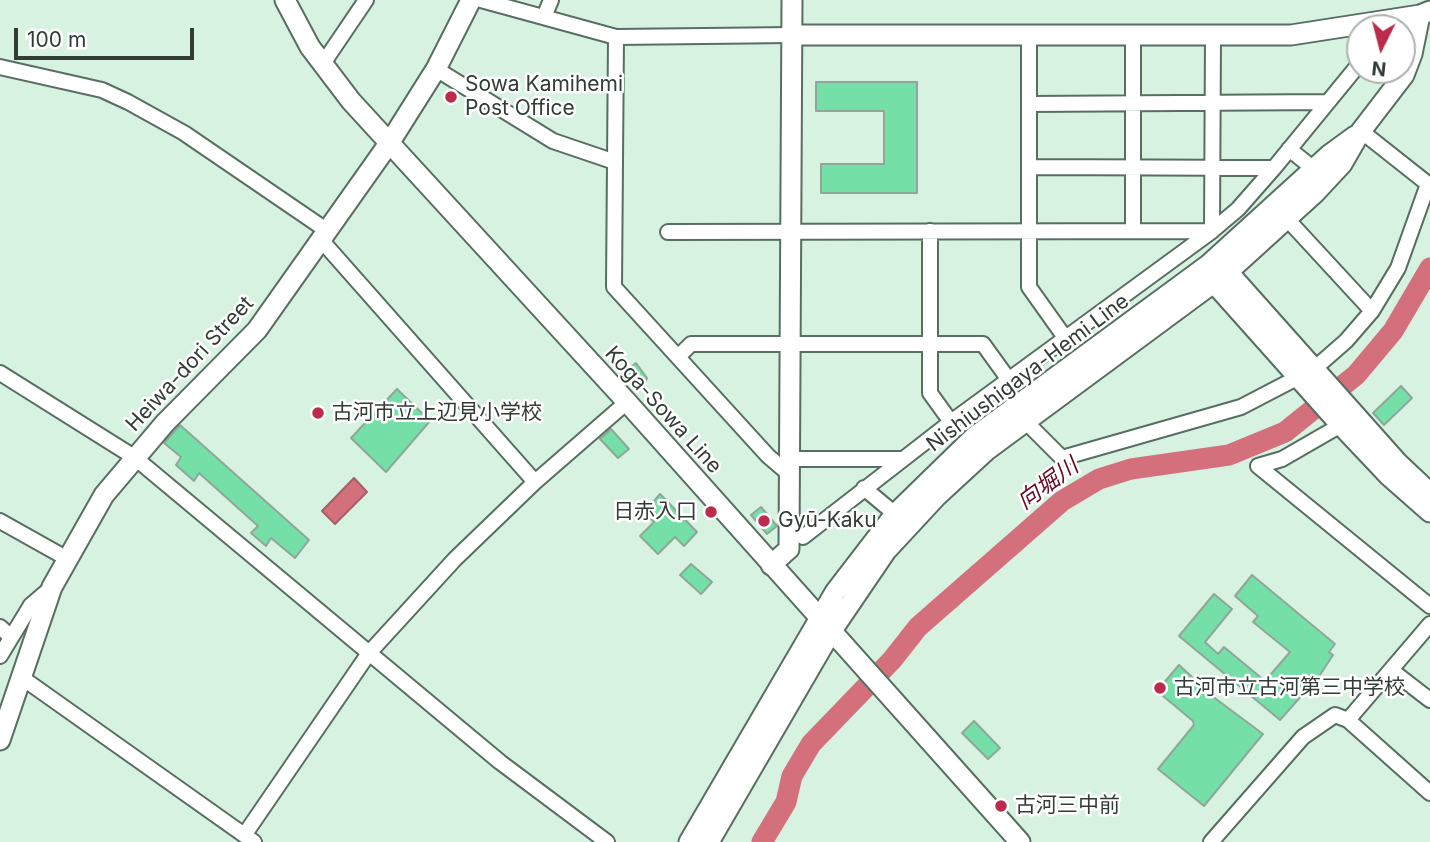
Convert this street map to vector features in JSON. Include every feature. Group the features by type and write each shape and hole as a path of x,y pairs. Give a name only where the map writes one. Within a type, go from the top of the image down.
{"street":[{"name":"Koga-Sowa Line","path":"285,0 322,65 351,101 627,402 1020,842"},
{"path":"322,65 366,0"},
{"name":"Heiwa-dori Street","path":"0,740 52,587 104,495 134,457 257,330 390,142 436,69 471,0"},
{"path":"481,0 616,37 1029,37 1305,33 1423,9"},
{"path":"544,17 551,0"},
{"path":"771,565 789,548 792,0"},
{"name":"Nishiushigaya-Hemi Line","path":"689,842 825,625 919,514 979,456 1288,220 1342,164 1361,131 1404,75 1423,9"},
{"path":"1212,231 1213,35"},
{"path":"1133,36 1133,231"},
{"path":"616,37 614,287 768,456 789,467 902,459"},
{"path":"1029,37 1029,287 1066,339"},
{"path":"0,67 102,90 128,102 184,133 325,237 535,482"},
{"path":"436,69 553,141 615,162"},
{"path":"803,537 951,422 1212,231 1238,209 1346,80"},
{"path":"1030,104 1328,102"},
{"path":"1025,421 1062,458 1241,407 1308,376 1346,341 1372,311 1398,268 1428,184 1361,131"},
{"name":"Nishiushigaya-Hemi Line","path":"709,842 825,625 851,568 895,514 974,438 1217,273 1314,169 1361,131"},
{"path":"1289,149 1314,169"},
{"path":"1030,167 1274,168"},
{"path":"1288,220 1372,311"},
{"path":"930,231 930,393 951,422"},
{"path":"668,232 1212,231"},
{"path":"1217,273 1308,376 1388,475 1430,512"},
{"path":"679,356 691,344 983,344 1009,380"},
{"path":"0,373 134,457 500,762 607,842"},
{"path":"21,677 251,840 369,653 454,559 535,482 627,402"},
{"path":"1343,419 1430,493"},
{"path":"1343,419 1294,452 1258,467 1430,606"},
{"path":"864,488 895,514"},
{"path":"0,521 66,558"},
{"path":"0,656 32,605 52,587"},
{"path":"1348,720 1430,624"},
{"path":"0,627 11,637"},
{"path":"1391,670 1430,700"},
{"path":"1211,842 1303,737 1335,715 1348,720 1430,793"}],"shaded area":[{"path":"354,478 367,492 335,524 322,511"}],"building":[{"path":"816,82 917,82 917,193 821,193 821,164 884,164 884,111 816,111"},
{"path":"636,363 647,378 642,389 622,374"},
{"path":"1401,386 1412,398 1384,425 1373,413"},
{"path":"397,389 430,421 386,472 351,438"},
{"path":"180,425 309,540 295,558 271,538 266,546 251,533 258,526 199,473 194,481 176,465 181,457 164,443"},
{"path":"611,429 629,449 618,458 600,439"},
{"path":"660,494 697,532 684,546 675,537 658,554 640,536 654,522 644,513"},
{"name":"Gyū-Kaku","path":"761,507 777,526 767,534 751,515"},
{"path":"691,564 712,582 701,594 680,575"},
{"path":"1252,575 1335,644 1329,652 1333,655 1320,675 1280,720 1179,636 1214,594 1232,609 1205,642 1218,654 1224,647 1265,681 1290,652 1253,622 1258,616 1235,596"},
{"path":"1179,665 1216,699 1263,734 1204,806 1158,769 1194,725 1193,721 1157,691"},
{"path":"974,721 1000,748 988,759 962,733"}],"waterway":[{"name":"向堀川","path":"762,842 786,802 792,776 811,744 892,660 918,627 1062,501 1099,479 1131,469 1229,455 1285,432 1356,375 1393,331 1430,268"}],"place":[{"name":"Sowa Kamihemi Post Office","path":"451,97"},
{"name":"古河市立上辺見小学校","path":"318,413"},
{"name":"日赤入口","path":"711,512"},
{"name":"Gyū-Kaku","path":"764,521"},
{"name":"古河市立古河第三中学校","path":"1160,688"},
{"name":"古河三中前","path":"1001,806"}]}
